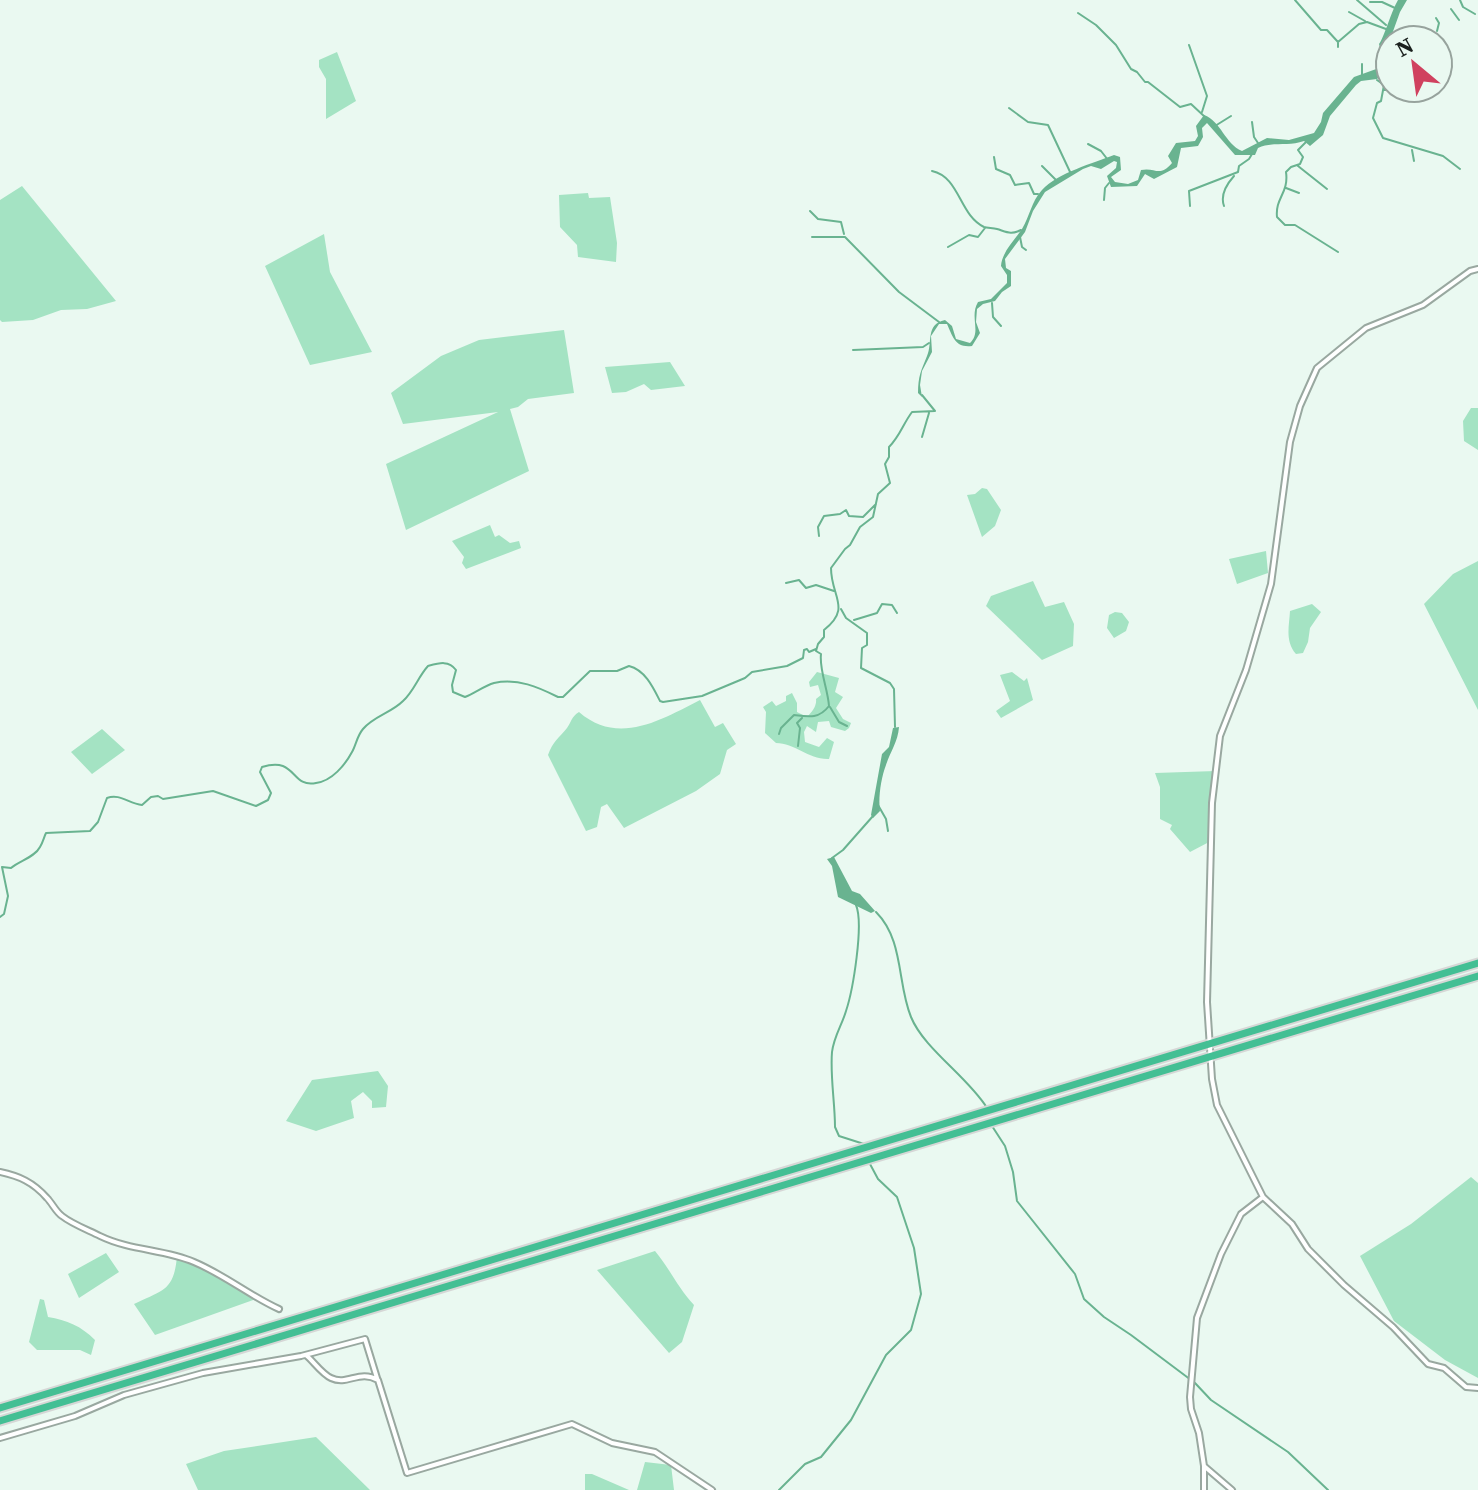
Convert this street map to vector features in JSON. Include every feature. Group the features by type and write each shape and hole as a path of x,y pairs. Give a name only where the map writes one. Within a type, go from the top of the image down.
{"highway":[{"path":"0,1408 1478,963"},
{"path":"0,1421 1478,976"}],"street":[{"path":"1478,269 1470,271 1423,305 1367,328 1317,368 1300,406 1290,442 1271,584 1246,670 1220,736 1211,835 1207,1002 1217,1105 1263,1197 1292,1224 1308,1249 1393,1327 1428,1364 1444,1368 1466,1387 1478,1388"},
{"path":"0,1172 23,1177 45,1195 61,1216 101,1237 134,1249 169,1254 194,1262 279,1309"},
{"path":"1204,1490 1204,1466 1190,1397 1197,1318 1221,1254 1241,1214 1263,1197"},
{"path":"0,1438 75,1416 124,1395 203,1373 306,1355 365,1339 407,1473 572,1424 612,1443 655,1452 712,1490"},
{"path":"306,1355 327,1377 336,1380 363,1375 378,1380"},
{"path":"1204,1466 1232,1490"}],"shaded area":[{"path":"1398,0 1407,0 1396,24 1388,24"},
{"path":"337,52 356,101 326,119 326,79 319,67 319,60"},
{"path":"1374,70 1374,79 1356,85 1330,116 1323,135 1310,146 1304,141 1269,145 1258,148 1255,155 1235,155 1207,123 1202,128 1203,137 1198,146 1181,148 1177,167 1154,179 1145,174 1137,186 1111,187 1107,176 1116,168 1117,162 1114,161 1101,169 1091,166 1083,169 1045,192 1025,232 1005,259 1006,268 1011,271 1011,286 995,301 977,309 976,322 980,333 972,346 958,343 947,324 939,324 931,336 932,352 922,371 922,397 918,393 920,374 929,351 931,335 932,330 935,325 945,320 952,326 956,339 970,343 975,334 975,313 978,302 991,299 1007,283 1007,275 1001,266 1004,256 1022,229 1038,195 1057,178 1114,155 1120,157 1121,170 1111,177 1115,182 1128,184 1138,180 1141,170 1164,170 1172,163 1168,156 1176,143 1195,141 1198,136 1196,126 1204,115 1215,122 1231,143 1242,151 1267,138 1289,140 1314,133 1323,113 1354,77"},
{"path":"22,186 116,301 87,309 61,310 33,320 0,320 0,200"},
{"path":"588,193 589,198 610,197 617,243 616,262 578,257 577,245 560,227 559,195"},
{"path":"324,234 330,272 372,352 310,365 265,266"},
{"path":"564,330 574,393 528,399 510,409 529,471 406,530 386,464 498,412 403,424 391,393 441,356 479,340"},
{"path":"670,362 685,386 651,390 644,384 626,392 612,393 605,367"},
{"path":"1471,408 1478,408 1478,450 1464,441 1463,421"},
{"path":"982,488 987,489 1001,510 995,526 982,537 967,495 975,494"},
{"path":"490,525 495,537 499,535 510,543 519,541 521,548 466,569 462,563 464,557 452,541"},
{"path":"1266,551 1268,573 1237,584 1229,559"},
{"path":"1478,561 1478,710 1424,604 1453,574"},
{"path":"1033,581 1045,607 1064,602 1074,624 1073,646 1042,660 986,606 991,596"},
{"path":"1312,604 1321,612 1310,628 1303,653 1296,654 1289,639 1290,611"},
{"path":"1122,613 1129,622 1126,631 1114,638 1107,628 1109,615"},
{"path":"817,672 839,678 835,692 843,697 836,708 843,719 851,723 845,731 831,727 829,721 818,722 816,732 807,726 805,742 819,747 827,738 834,742 829,759 776,743 765,733 766,712 763,707 772,701 776,706 786,701 786,696 792,693 797,712 807,717 811,713 816,699 821,695 818,685 810,687 809,682"},
{"path":"1012,672 1024,681 1027,678 1033,700 1001,718 996,711 1010,701 1000,675"},
{"path":"700,700 715,727 723,723 736,744 727,750 720,774 696,791 624,828 607,804 601,807 597,827 586,831 548,755 574,716 579,712 609,727 640,726"},
{"path":"899,727 883,776 880,811 873,818 882,754 889,747 893,728"},
{"path":"102,729 125,750 92,774 71,752"},
{"path":"1216,771 1211,841 1190,852 1170,829 1172,825 1160,819 1160,787 1155,773"},
{"path":"834,857 852,891 860,894 875,911 871,913 838,897 832,866 827,859"},
{"path":"378,1071 388,1086 386,1107 372,1108 372,1101 363,1092 351,1101 354,1118 316,1131 286,1121 312,1080"},
{"path":"1471,1177 1478,1183 1478,1378 1445,1360 1394,1321 1360,1256 1411,1224"},
{"path":"655,1251 694,1305 682,1342 669,1353 597,1270"},
{"path":"106,1253 119,1272 79,1298 68,1274"},
{"path":"177,1256 194,1262 256,1299 155,1335 134,1304 153,1296 170,1283"},
{"path":"40,1299 44,1300 48,1317 73,1324 95,1340 91,1355 80,1350 37,1350 29,1342"},
{"path":"316,1437 370,1490 198,1490 186,1464 224,1451"},
{"path":"645,1462 671,1465 674,1490 637,1490"},
{"path":"585,1474 592,1474 629,1490 585,1490"}],"waterway":[{"path":"1295,0 1321,30 1327,30 1338,42 1359,24 1374,25"},
{"path":"1357,0 1385,24"},
{"path":"1460,0 1463,7 1475,14"},
{"path":"1370,2 1382,2 1395,8"},
{"path":"1451,9 1459,20"},
{"path":"1349,12 1365,21"},
{"path":"1078,13 1096,25 1116,45 1131,69 1145,82 1180,107 1191,104 1205,117"},
{"path":"1436,18 1439,24"},
{"path":"1189,45 1207,96 1202,112"},
{"path":"1362,64 1362,75"},
{"path":"1377,104 1373,118 1383,138 1443,156 1460,169"},
{"path":"1009,108 1028,122 1048,125 1071,174"},
{"path":"1215,126 1231,116"},
{"path":"1252,122 1258,143"},
{"path":"1307,141 1298,150 1303,157 1300,164 1286,172 1286,185 1277,217 1285,225 1295,225 1338,252"},
{"path":"1088,144 1101,151 1108,160"},
{"path":"1412,150 1414,161"},
{"path":"1190,206 1189,191 1238,172 1239,166 1252,154"},
{"path":"994,157 996,169 1010,175 1015,185 1029,183 1034,194 1038,194"},
{"path":"1042,166 1058,182"},
{"path":"1298,166 1327,189"},
{"path":"932,171 948,181 969,214 984,227 1009,232 1021,230"},
{"path":"1224,206 1224,190 1234,176"},
{"path":"1104,200 1105,188 1109,183"},
{"path":"1286,188 1299,193"},
{"path":"810,211 818,219 841,222 844,234"},
{"path":"948,247 969,235 978,237 985,228"},
{"path":"812,237 845,237 899,292 939,322"},
{"path":"1020,237 1026,250"},
{"path":"992,303 993,317 1001,326"},
{"path":"853,350 923,347 929,343"},
{"path":"779,734 794,715 817,715 829,706 821,654 816,651 824,637 824,630 839,608 831,568 860,527 873,517 878,494 890,483 885,464 889,447 909,416 912,412 935,411 922,395"},
{"path":"922,437 929,413"},
{"path":"819,536 818,527 824,516 846,510 849,516 863,517 876,504"},
{"path":"786,583 799,580 806,588 816,585 834,591"},
{"path":"854,620 877,613 882,604 892,605 897,613"},
{"path":"841,609 846,618 867,633 861,668 890,683 894,689 895,727"},
{"path":"0,917 4,914 8,896 2,867 11,868 34,854 46,833 90,831 98,822 107,798 112,797 142,805 151,797 163,799 213,791 256,806 268,800 271,793 260,772 262,767 282,766 302,781 322,782 342,767 367,725 407,697 428,666 444,663 453,667 456,670 453,692 465,697 494,683 511,682 528,684 563,697 590,671 617,671 629,666 644,675 663,702 702,696 752,672 787,666 803,658 804,650 809,652 816,649"},
{"path":"830,707 839,722 847,726"},
{"path":"798,746 800,728 797,723 802,718"},
{"path":"878,805 886,819 888,831"},
{"path":"832,858 873,816"},
{"path":"856,905 859,927 854,973 846,1011 833,1046 832,1070 835,1127 839,1136 864,1144"},
{"path":"876,912 885,923 896,949 907,1004 917,1029 987,1108"},
{"path":"992,1126 1005,1146 1017,1201 1075,1274 1084,1299 1195,1383 1211,1400 1288,1452 1328,1490"},
{"path":"779,1490 805,1464 821,1457 851,1420 886,1355 911,1330 921,1294 914,1248 897,1197 878,1179 870,1164"}]}
